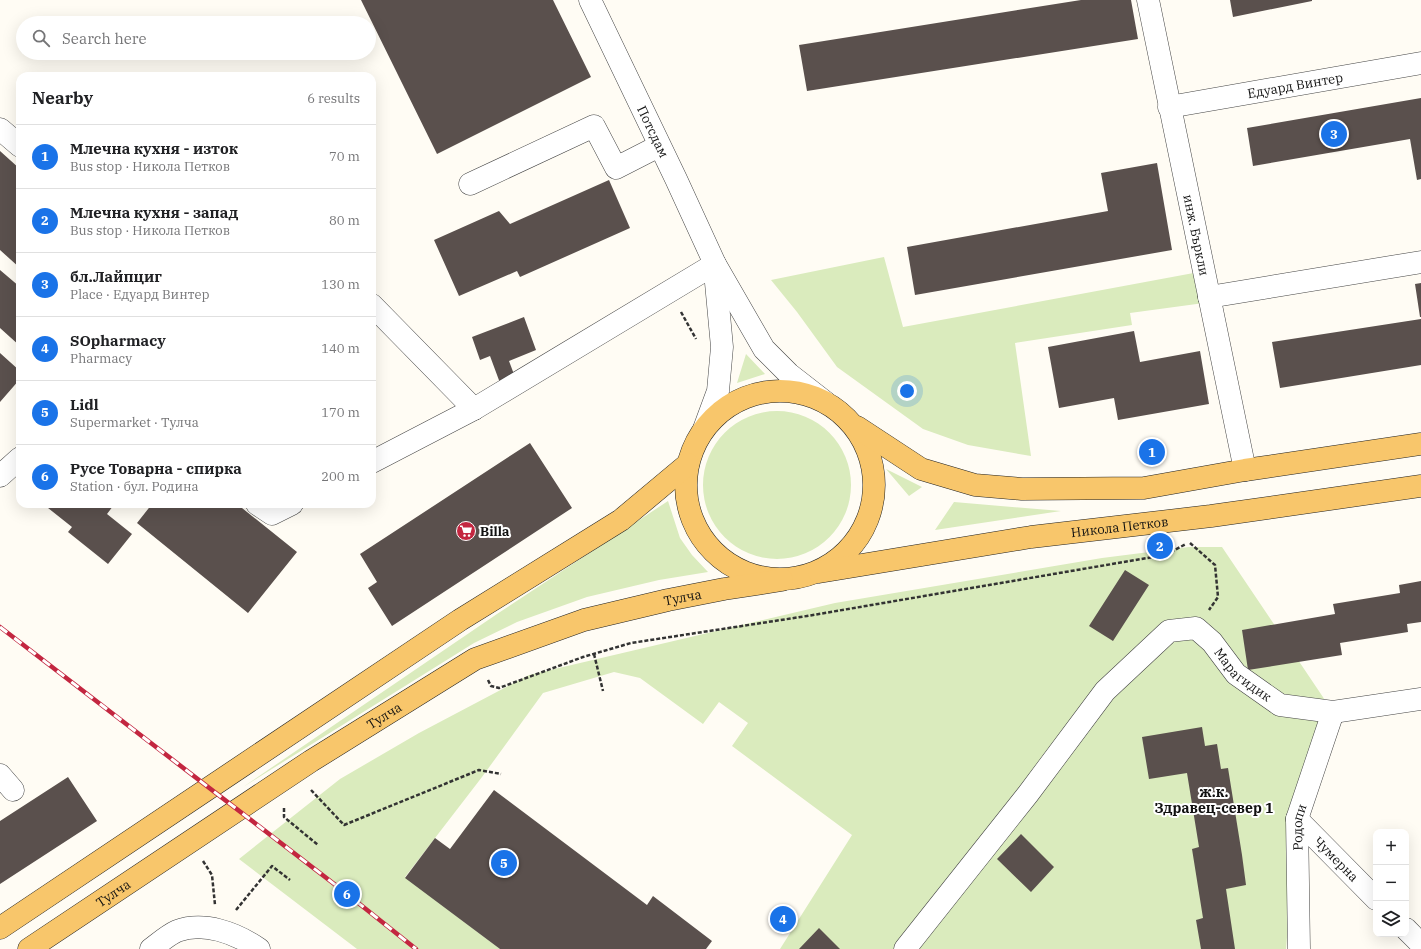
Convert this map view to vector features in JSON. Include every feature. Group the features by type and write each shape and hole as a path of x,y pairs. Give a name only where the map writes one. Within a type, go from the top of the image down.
{"main road":[{"path":"853,425 867,447 874,472 874,497 867,522 854,544 835,562 819,572 801,578 782,580 763,579 739,570 717,556 701,537 690,514 686,489 688,464 694,446 704,429 723,410 746,397 773,390 800,392 825,402 840,412 853,425 921,469 975,485 1022,489 1144,488 1245,470 1421,444"},
{"path":"0,928 460,620 621,520 688,464"},
{"name":"Никола Петков","path":"819,572 1031,537 1211,516 1421,486"},
{"name":"Тулча","path":"29,949 294,772 475,659 584,620 668,600 782,580"}],"street":[{"name":"Потсдам","path":"590,0 715,264 764,349 789,374 825,402"},
{"name":"инж. Бъркли","path":"1148,0 1245,470"},
{"name":"Едуард Винтер","path":"1169,107 1421,63"},
{"path":"470,184 594,126 616,168 659,146"},
{"path":"0,129 16,143"},
{"path":"1209,297 1421,262"},
{"name":"Потсдам","path":"704,429 718,391 722,347 715,264"},
{"path":"376,460 474,409 715,264"},
{"path":"376,309 474,409"},
{"path":"0,476 16,462"},
{"path":"263,508 272,514 284,508"},
{"path":"905,949 1028,794 1105,691 1169,631 1196,628"},
{"name":"Марагидик","path":"1196,628 1212,642 1236,674 1280,705 1333,712 1421,699"},
{"name":"Родопи","path":"1299,949 1297,819 1333,712"},
{"name":"Чумерна","path":"1297,819 1373,896"},
{"path":"151,949 175,932 193,927 218,930 248,942 259,949"},
{"path":"1409,932 1421,944"}],"path":[{"path":"669,293 693,331 697,342"},
{"path":"475,659 491,686 499,688 594,654 631,643 807,616 1165,555 1190,542 1215,565 1218,597 1196,628"},
{"path":"594,654 604,691"},
{"path":"294,772 344,824 479,770 501,774"},
{"path":"284,817 318,845"},
{"path":"242,904 272,866 290,880"},
{"path":"212,875 218,930"}],"green space":[{"path":"884,257 903,327 1199,272 1204,303 1130,313 1132,325 1015,343 1031,456 968,445 923,429 837,367 797,312 771,280"},
{"path":"746,354 765,374 737,383"},
{"path":"770,411 784,411 805,416 830,432 846,457 850,471 850,499 846,513 830,538 805,554 784,559 770,559 749,554 724,538 708,513 703,492 703,478 708,457 724,432 749,416"},
{"path":"886,469 922,487 909,496"},
{"path":"668,501 680,538 692,555 708,572 659,580 587,597 517,622 474,643 243,787 497,614"},
{"path":"954,502 1061,511 935,530"},
{"path":"1189,547 1222,547 1333,712 1297,819 1286,949 780,949 852,835 732,746 748,723 719,702 703,724 640,678 614,672 543,693 482,777 405,877 500,949 357,949 239,859 340,779 419,733 529,675 835,603 1102,558"}],"building":[{"path":"361,0 553,0 591,77 437,154 376,30 376,16 369,16"},
{"path":"1081,0 1131,0 1138,39 807,91 799,45"},
{"path":"1230,0 1312,0 1312,1 1233,17"},
{"path":"1421,98 1421,179 1417,180 1410,139 1253,166 1247,128"},
{"path":"0,151 16,165 16,264 0,250"},
{"path":"1157,163 1172,250 915,295 907,247 1108,211 1101,173"},
{"path":"609,180 630,228 520,277 517,271 459,296 434,240 499,211 510,224"},
{"path":"0,270 16,284 16,342 0,328"},
{"path":"1421,283 1421,317 1420,317 1415,284"},
{"path":"524,317 536,350 509,361 515,377 500,383 490,356 480,360 472,337"},
{"path":"1421,319 1421,365 1280,388 1272,342"},
{"path":"1134,331 1140,362 1200,351 1209,404 1118,420 1114,398 1059,408 1048,347"},
{"path":"0,353 16,367 16,384 0,402"},
{"name":"Billa","path":"530,443 572,508 392,626 368,588 377,582 360,554"},
{"path":"48,508 112,508 107,514 132,534 108,564 68,532 72,527"},
{"path":"149,508 242,508 297,552 248,613 137,523"},
{"path":"1125,570 1149,585 1113,641 1089,626"},
{"path":"1421,581 1421,622 1407,624 1408,632 1340,643 1342,655 1248,670 1242,630 1335,614 1333,604 1400,593 1399,585"},
{"path":"1202,727 1205,746 1217,744 1221,769 1228,768 1242,855 1246,885 1226,889 1235,949 1201,949 1196,920 1203,918 1192,849 1199,847 1187,773 1149,779 1142,737"},
{"path":"68,777 97,821 0,884 0,821"},
{"path":"494,790 647,905 653,896 712,941 706,949 500,949 405,878 435,838 450,849"},
{"path":"1021,834 1054,867 1031,892 997,859"},
{"path":"819,928 840,949 799,949"}],"railway":[{"path":"0,627 342,890 416,949"}],"place":[{"name":"бл.Лайпциг","path":"1334,134"},
{"name":"Млечна кухня - изток","path":"1152,452"},
{"name":"Billa","path":"466,531"},
{"name":"Млечна кухня - запад","path":"1160,546"},
{"name":"Lidl","path":"504,863"},
{"name":"Русе Товарна - спирка","path":"347,894"},
{"name":"SOpharmacy","path":"783,919"}],"district":[{"name":"ж.к. Здравец-север 1","path":"1214,800"}]}
